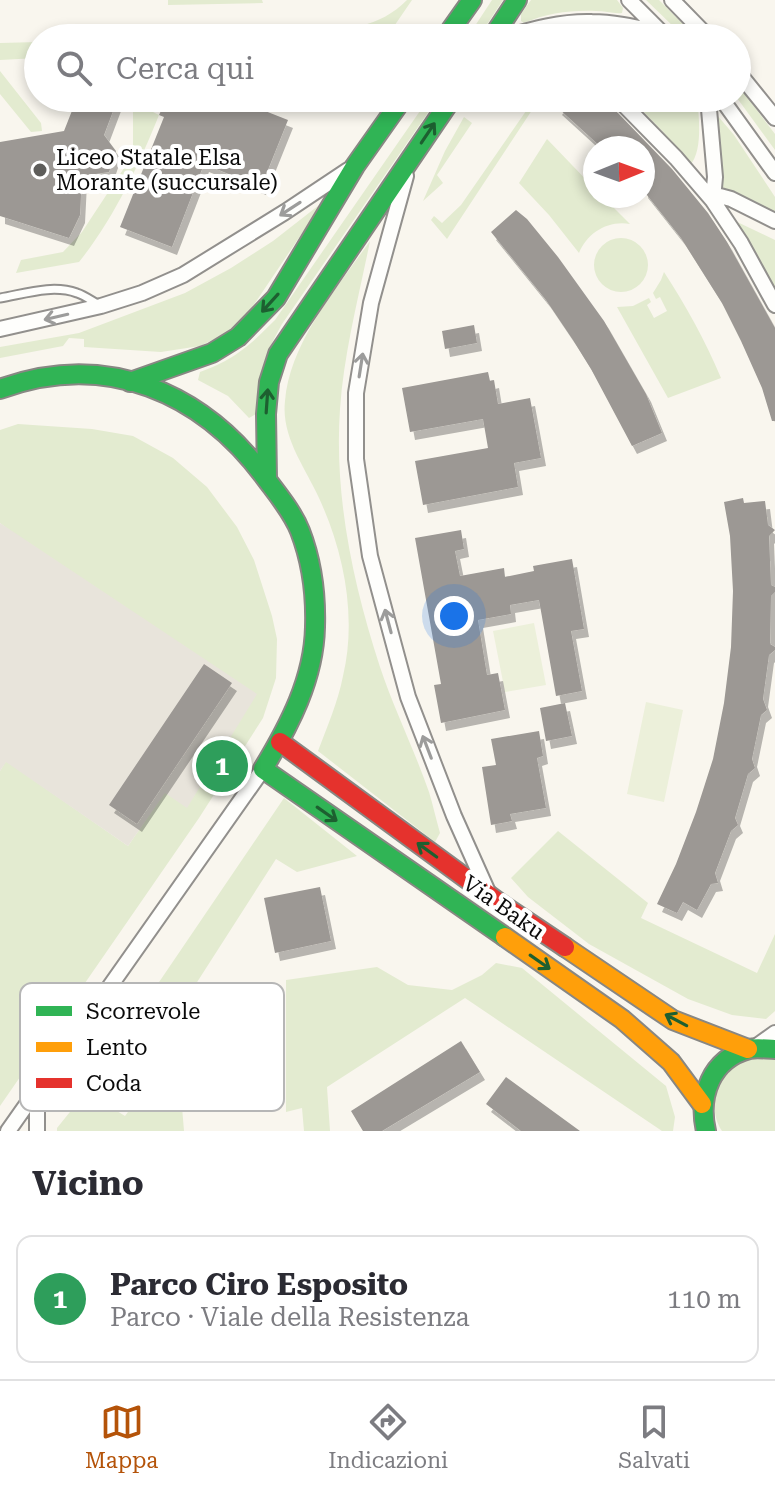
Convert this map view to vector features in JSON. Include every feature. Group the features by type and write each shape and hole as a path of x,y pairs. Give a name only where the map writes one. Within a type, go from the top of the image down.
{"main road":[{"path":"455,24 472,0"},
{"path":"501,24 517,0"},
{"path":"130,382 212,353 238,337 276,298 355,166 393,112"},
{"path":"267,479 266,414 269,382 278,354 443,112"},
{"path":"0,389 35,378 55,376 111,377 130,382 179,399 228,434 267,479 295,520 312,581 316,612 314,641 301,695 280,742 263,769"},
{"name":"Via Baku","path":"280,742 490,896 673,1020 751,1049 775,1049"},
{"name":"Via Baku","path":"263,769 622,1019 671,1062 702,1104"},
{"path":"704,1130 703,1094 714,1072 732,1056 751,1049"}],"street":[{"path":"629,0 654,24"},
{"path":"672,0 695,24"},
{"path":"559,24 615,24"},
{"path":"751,88 775,118"},
{"path":"631,112 710,197 741,243 775,305"},
{"path":"709,112 715,177 710,197"},
{"path":"731,112 775,173"},
{"name":"Via Baku","path":"411,159 371,303 356,393 356,459 370,556 408,697 454,816 490,896"},
{"path":"0,329 101,306 183,275 355,166"},
{"path":"710,197 731,199 775,221"},
{"path":"112,983 263,769"},
{"path":"751,1049 775,1033"},
{"path":"8,1131 22,1111"}],"lane":[{"path":"0,298 52,289 66,290 101,306"}],"green space":[{"path":"168,0 262,0 263,3 168,5"},
{"path":"407,0 412,0 396,24 366,24 375,21 392,13"},
{"path":"492,0 503,0 487,24 476,24"},
{"path":"531,0 617,0 623,8 622,13 568,12 524,23 521,14"},
{"path":"646,0 659,0 683,24 671,24"},
{"path":"24,42 24,59 0,60 0,43"},
{"path":"0,71 24,101 24,112 32,112 41,123 42,131 31,132 0,94"},
{"path":"751,102 775,134 775,150 747,112 751,112"},
{"path":"133,112 159,115 114,210 79,262 16,273 21,260 63,252 82,232 133,150"},
{"path":"419,112 428,112 282,324 263,368 256,414 249,418 228,396 198,380 200,372 241,351 275,320"},
{"path":"525,112 531,112 447,239 431,220 434,216 442,223 461,205"},
{"path":"644,112 698,112 697,151 690,165"},
{"path":"717,115 775,197 775,215 728,192 720,184 714,117"},
{"path":"464,117 472,123 437,175 443,183 423,201 445,151"},
{"path":"547,139 583,176 583,208 614,208 630,224 606,226 587,239 579,253 519,183"},
{"path":"323,202 251,309 225,334 200,346 161,352 84,347 84,339 69,338 63,346 0,358 0,347 79,333 185,293 273,241"},
{"path":"733,220 775,240 775,294"},
{"path":"621,238 640,246 648,265 640,284 621,292 602,284 594,265 602,246"},
{"path":"370,241 342,388 339,442 343,507 354,572 370,636 429,792 440,833 435,842 318,751 335,705 347,654 346,585 328,519 290,439 285,401 289,379 305,337"},
{"path":"664,272 695,324 721,378 668,398 617,307 633,306 649,298 651,302 647,305 654,318 667,311 660,297 656,299 653,293"},
{"path":"18,424 92,429 133,436 173,458 207,487 237,527 254,560 277,639 276,678 263,718 199,818 85,983 20,983 20,1077 0,1106 0,771 6,761 128,846 165,792 187,807 13,533 0,523 0,430"},
{"path":"534,623 546,685 505,692 493,631"},
{"path":"646,702 683,710 664,802 627,794"},
{"path":"284,798 357,856 297,872 276,859 197,983 158,983"},
{"path":"558,831 648,903 641,918 757,973 775,934 775,1011 766,1019 732,1015 688,999 589,944 528,897 511,878"},
{"path":"496,963 522,968 666,1086 675,1117 673,1131 662,1131 465,998 327,1087 330,1131 304,1131 302,1108 286,1112 286,980 377,967 408,985 452,990 482,975"},
{"path":"757,1058 775,1059 775,1131 722,1131 715,1113 720,1085 731,1070"},
{"path":"71,1111 117,1111 125,1116 129,1111 182,1111 184,1131 57,1131"}],"shaded area":[{"path":"0,523 257,694 187,808 165,793 128,846 6,762 0,771"}],"building":[{"name":"Liceo Statale Elsa Morante (succursale)","path":"71,112 113,112 104,135 116,151 109,172 82,176 80,215 69,238 0,216 0,142 64,131"},
{"path":"160,112 268,112 288,120 261,187 204,164 172,247 120,227 164,117 159,115"},
{"path":"562,112 617,112 640,136 589,136"},
{"path":"655,151 708,213 775,328 775,421 772,421 762,388 722,303 681,238 655,205"},
{"path":"516,210 558,257 604,321 646,394 662,433 632,446 573,340 546,300 491,232"},
{"path":"474,325 477,343 445,349 442,331"},
{"path":"488,372 490,381 494,380 498,404 530,398 541,458 514,463 518,487 423,505 415,461 488,448 483,419 410,432 402,388"},
{"path":"743,498 744,503 765,501 768,525 775,530 769,536 771,585 775,587 771,596 770,644 775,650 769,655 763,699 767,710 761,715 752,759 755,768 748,774 735,818 738,825 731,831 715,873 718,883 711,884 697,910 683,902 677,913 657,904 676,864 713,759 731,647 733,591 730,536 724,502"},
{"path":"461,530 464,549 455,551 460,576 504,568 505,577 534,571 533,566 572,559 584,629 571,631 582,691 556,696 539,600 510,605 511,614 478,620 487,675 498,673 505,710 441,723 434,685 441,684 415,538"},
{"path":"204,664 232,683 137,824 109,805"},
{"path":"565,703 572,736 546,741 540,708"},
{"path":"539,731 543,756 537,758 546,808 510,814 512,821 491,825 482,767 496,765 491,739"},
{"path":"320,887 331,941 275,953 264,898"},
{"path":"461,1041 480,1072 382,1131 363,1131 351,1111"},
{"path":"506,1077 580,1131 521,1131 486,1104"}],"traffic: fast":[{"path":"455,24 472,0"},
{"path":"501,24 517,0"},
{"path":"130,382 212,353 238,337 276,298 355,166 393,112"},
{"path":"267,479 266,414 269,382 278,354 442,112"},
{"path":"0,389 39,378 77,374 114,377 149,387 182,402 213,423 242,449 281,498 297,524 310,567 315,603 314,646 305,683 291,719 263,769 505,937"},
{"path":"706,1131 706,1092 717,1070 725,1061 749,1049 775,1049"}],"traffic: slow":[{"path":"505,937 622,1019 671,1062 702,1104"},
{"path":"565,947 673,1020 748,1049"}],"traffic: jam":[{"path":"280,742 501,904 565,947"}],"place":[{"name":"Liceo Statale Elsa Morante (succursale)","path":"40,170"},
{"name":"Parco Ciro Esposito","path":"222,766"}]}
